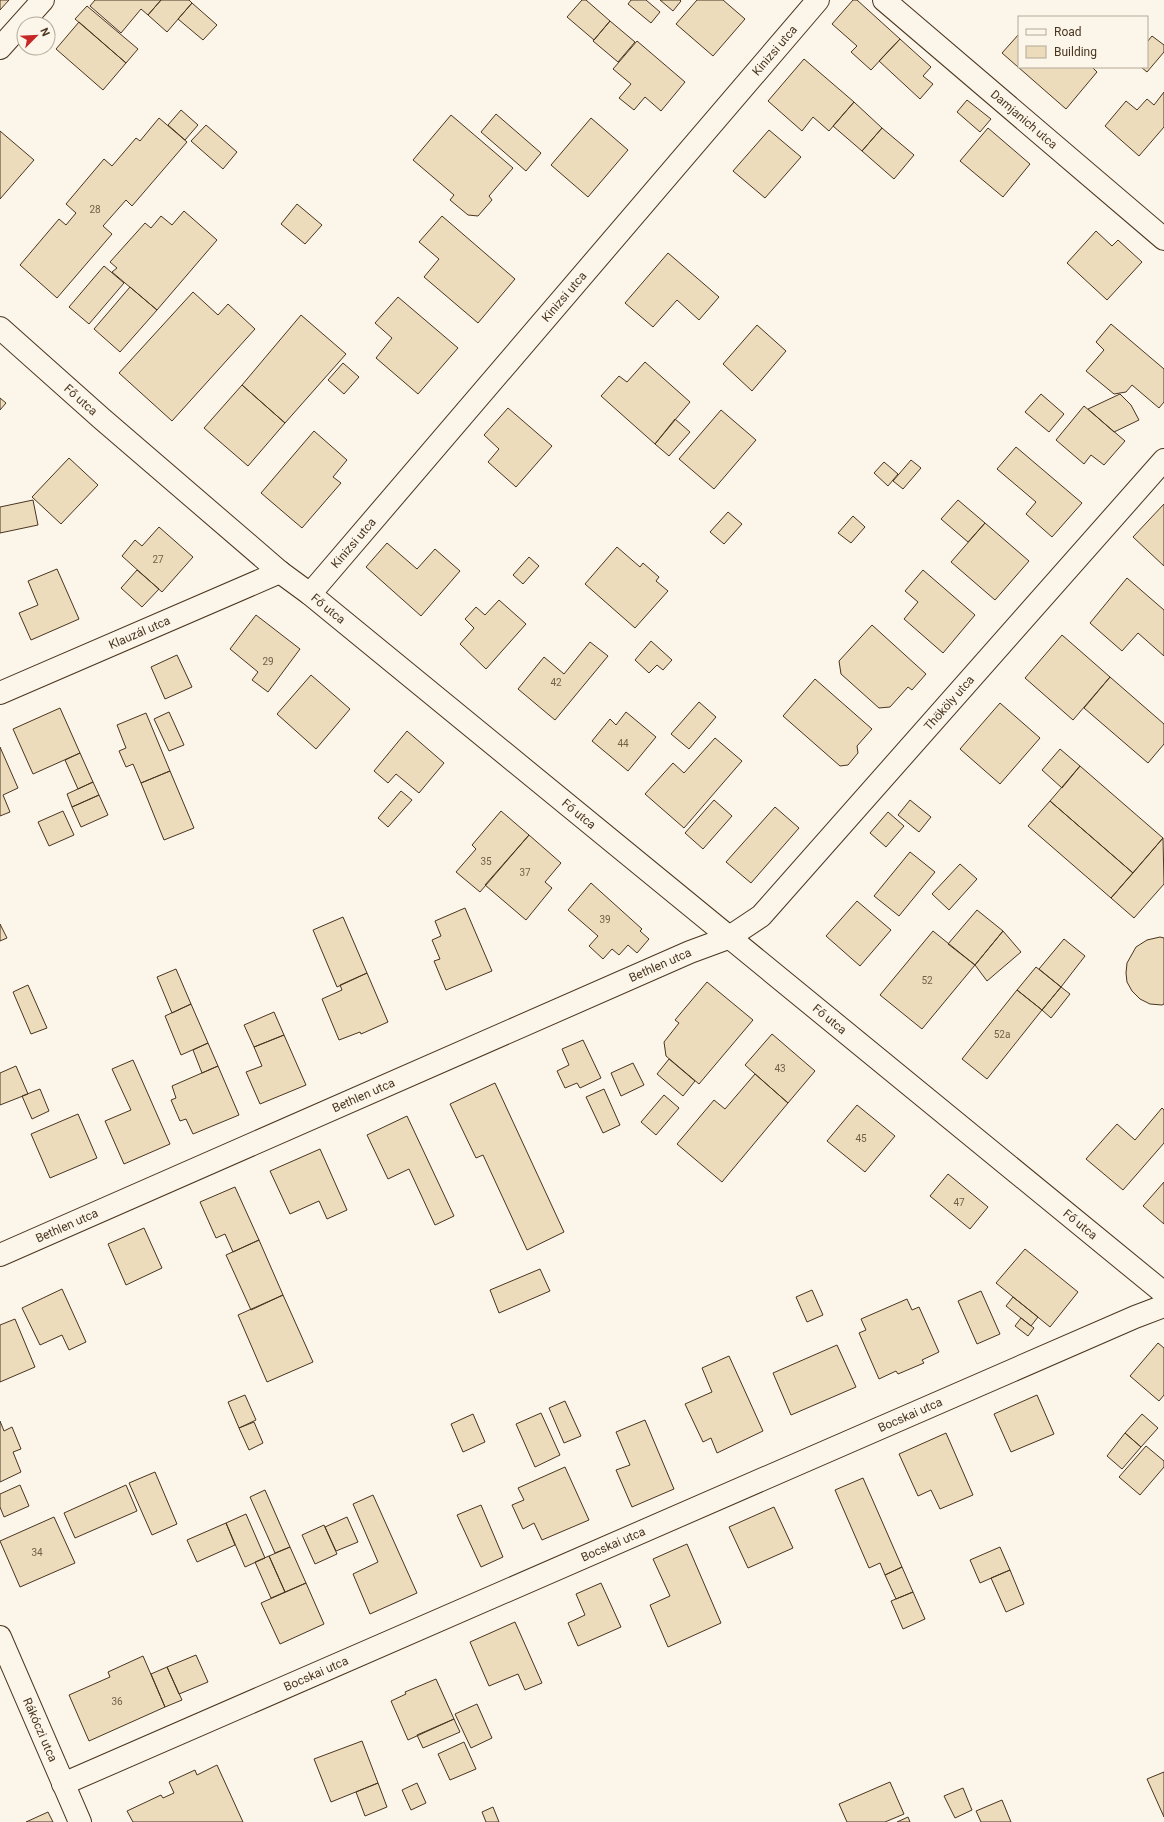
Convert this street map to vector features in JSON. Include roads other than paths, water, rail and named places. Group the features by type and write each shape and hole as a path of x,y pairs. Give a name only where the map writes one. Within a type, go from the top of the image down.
{"street":[{"path":"0,48 43,0"},
{"name":"Kinizsi utca","path":"310,594 818,0"},
{"name":"Damjanich utca","path":"884,0 1164,239"},
{"name":"Fő utca","path":"0,328 101,418 280,572 310,594 728,938 1164,1293"},
{"name":"Thököly utca","path":"728,938 761,916 1164,460"},
{"name":"Klauzál utca","path":"0,693 280,572"},
{"name":"Bethlen utca","path":"0,1255 690,952 728,938"},
{"name":"Bocskai utca","path":"63,1784 1128,1320 1164,1306"},
{"name":"Rákóczi utca","path":"0,1637 80,1822"}]}
